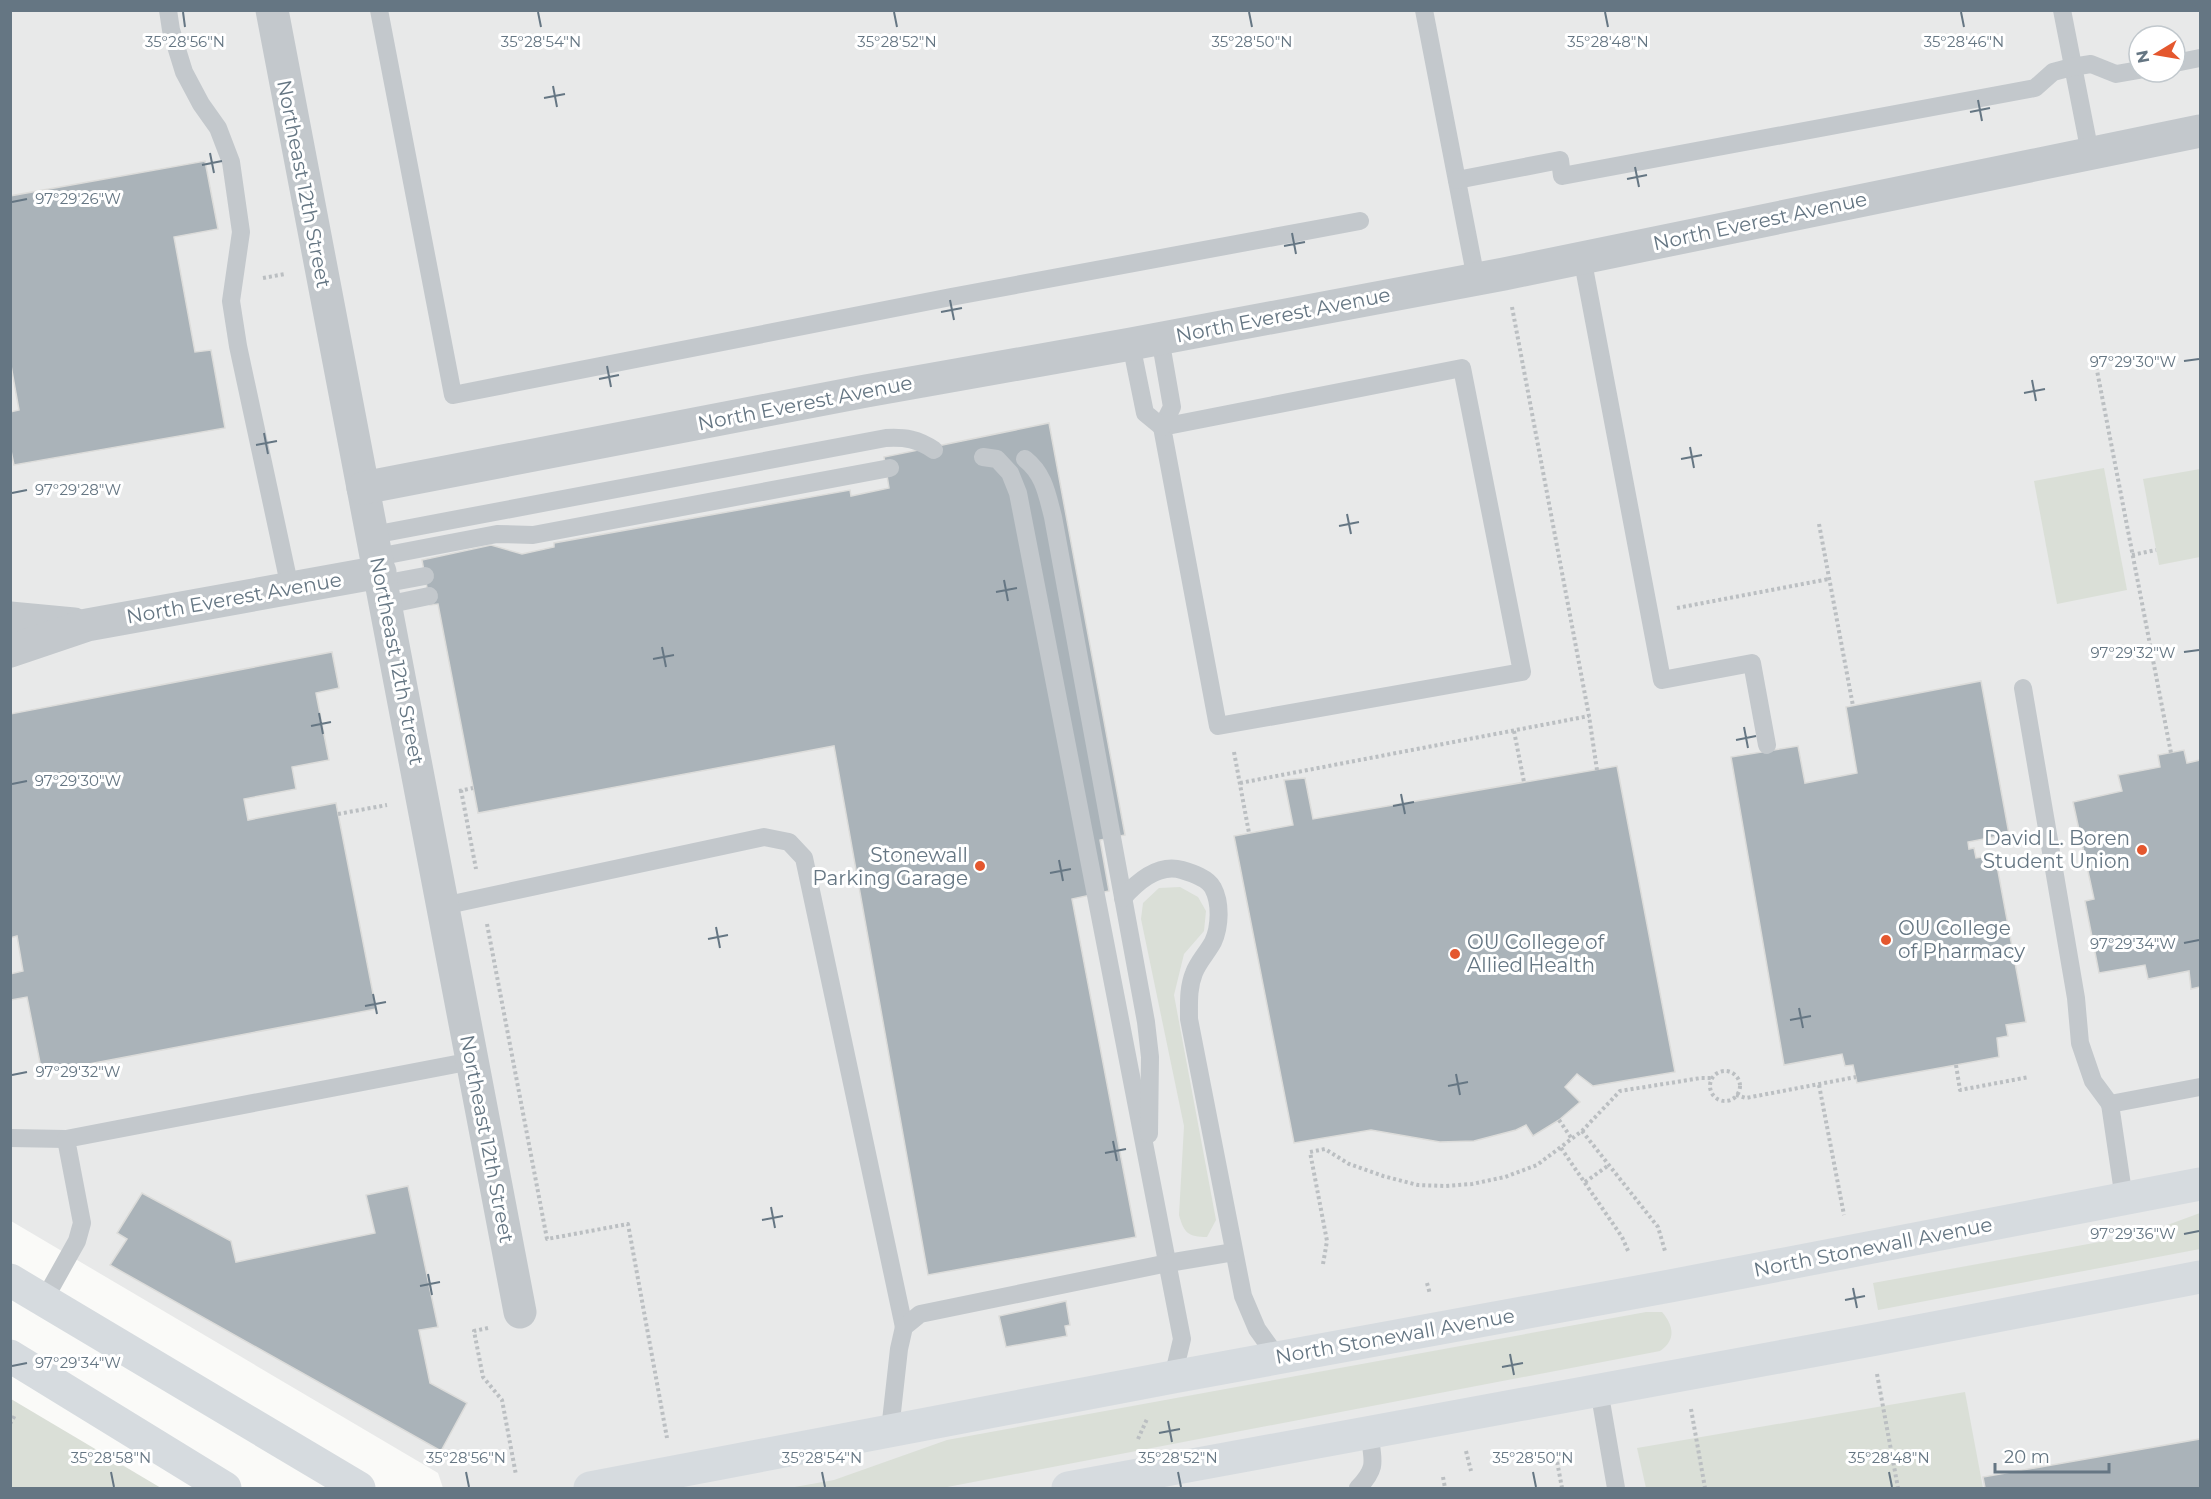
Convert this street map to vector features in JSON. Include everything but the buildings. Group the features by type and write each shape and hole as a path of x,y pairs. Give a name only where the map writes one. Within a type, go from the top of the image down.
{"main road":[{"name":"North Stonewall Avenue","path":"590,1488 1169,1377 1670,1286 2200,1185"},
{"path":"1068,1488 2200,1276"},
{"path":"10,1280 359,1488"},
{"path":"10,1356 225,1488"}],"street":[{"name":"Northeast 12th Street","path":"272,10 472,1061 507,1320"},
{"name":"North Everest Avenue","path":"363,488 866,391 1476,279 2200,131"},
{"name":"North Everest Avenue","path":"10,651 87,625 380,571"},
{"name":"North Everest Avenue","path":"10,618 87,625"}],"lane":[{"path":"168,10 171,30 184,72 201,104 218,128 231,162 241,232 231,302 238,346 290,588"},
{"path":"379,10 453,395 951,297 1360,221"},
{"path":"1424,10 1476,279"},
{"path":"2062,10 2090,153"},
{"path":"1456,180 1560,160 1562,176 1573,174 2035,88 2053,72 2072,67 2091,64 2116,74 2127,72"},
{"path":"1582,257 1662,680 1752,663 1767,745"},
{"path":"1146,341 1145,413 1162,427"},
{"path":"1146,341 1172,407 1162,427 1218,726 1522,672 1462,368 1162,427"},
{"path":"380,571 886,438 904,437 922,442 934,450"},
{"path":"983,458 997,459 1010,473 1018,493 1182,1339 1169,1377"},
{"path":"1026,459 1036,468 1046,487 1053,517 1146,1022 1149,1057 1149,1172"},
{"path":"380,571 497,534 533,535 890,468"},
{"path":"380,571 425,576"},
{"path":"380,571 429,597"},
{"path":"2023,688 2076,998 2080,1043 2093,1081 2110,1104 2124,1199"},
{"path":"443,906 764,837 789,842 804,858 904,1327 899,1349 891,1431"},
{"path":"1123,898 1138,881 1156,872 1167,870 1178,869 1197,875 1212,887 1217,906 1218,927 1212,943 1194,973 1189,993 1189,1018 1243,1296 1257,1329 1277,1358"},
{"path":"10,1138 66,1139 472,1061"},
{"path":"2110,1104 2200,1088"},
{"path":"44,1300 77,1241 82,1223 66,1139"},
{"path":"904,1327 920,1314 1168,1263 1234,1252"},
{"path":"1599,1390 1616,1488"},
{"path":"1358,1488 1370,1475 1373,1462 1368,1433"}],"path":[{"path":"233,283 290,273"},
{"path":"1511,300 1589,716 1597,770"},
{"path":"2094,355 2171,753"},
{"path":"1819,524 1853,706"},
{"path":"2132,555 2156,550"},
{"path":"1668,610 1829,579"},
{"path":"1240,783 1589,716"},
{"path":"1230,724 1249,833"},
{"path":"1514,731 1524,782"},
{"path":"461,790 477,871"},
{"path":"486,917 547,1239 628,1224 668,1443"},
{"path":"1956,1065 1960,1090 2028,1077"},
{"path":"1323,1264 1327,1241 1310,1152 1326,1149 1349,1164 1418,1185 1472,1184 1505,1178 1537,1166 1561,1148 1582,1131 1620,1091 1712,1078 1720,1072 1730,1072 1739,1083 1736,1095 1727,1101 1714,1096 1710,1088 1712,1078"},
{"path":"1736,1095 1746,1098 1856,1077"},
{"path":"1819,1085 1843,1213"},
{"path":"1559,1120 1572,1139"},
{"path":"1582,1131 1658,1227 1664,1245"},
{"path":"1561,1148 1622,1237 1629,1253"},
{"path":"1585,1182 1609,1165"},
{"path":"507,1320 474,1331 483,1377 502,1400 516,1475"},
{"path":"1876,1367 1898,1488"},
{"path":"1120,1478 1169,1377"},
{"path":"1691,1405 1705,1488"},
{"path":"10,1424 15,1415"},
{"path":"1466,1449 1471,1471"},
{"path":"1556,1456 1562,1488"},
{"path":"1443,1476 1445,1488"}],"shaded area":[{"path":"11,11 2200,11 2200,1488 443,1488 438,1473 11,1221"},
{"path":"2104,468 2127,590 2057,604 2034,481"},
{"path":"2200,469 2200,557 2159,565 2143,479"},
{"path":"1180,887 1198,897 1206,911 1204,931 1184,954 1174,995 1216,1220 1207,1237 1188,1233 1179,1215 1184,1126 1141,919 1143,903 1159,888"},
{"path":"2200,1213 2200,1249 1878,1310 1873,1283 2143,1234"},
{"path":"1646,1312 1662,1312 1669,1322 1671,1338 1660,1351 942,1488 789,1488 834,1480 947,1440"},
{"path":"1965,1392 1983,1488 1646,1488 1637,1448"},
{"path":"11,1399 161,1488 11,1488"}],"place":[{"name":"David L. Boren Student Union","path":"2142,850"},
{"name":"Stonewall Parking Garage","path":"980,866"},
{"name":"OU College of Pharmacy","path":"1886,940"},
{"name":"OU College of Allied Health","path":"1455,954"}]}
